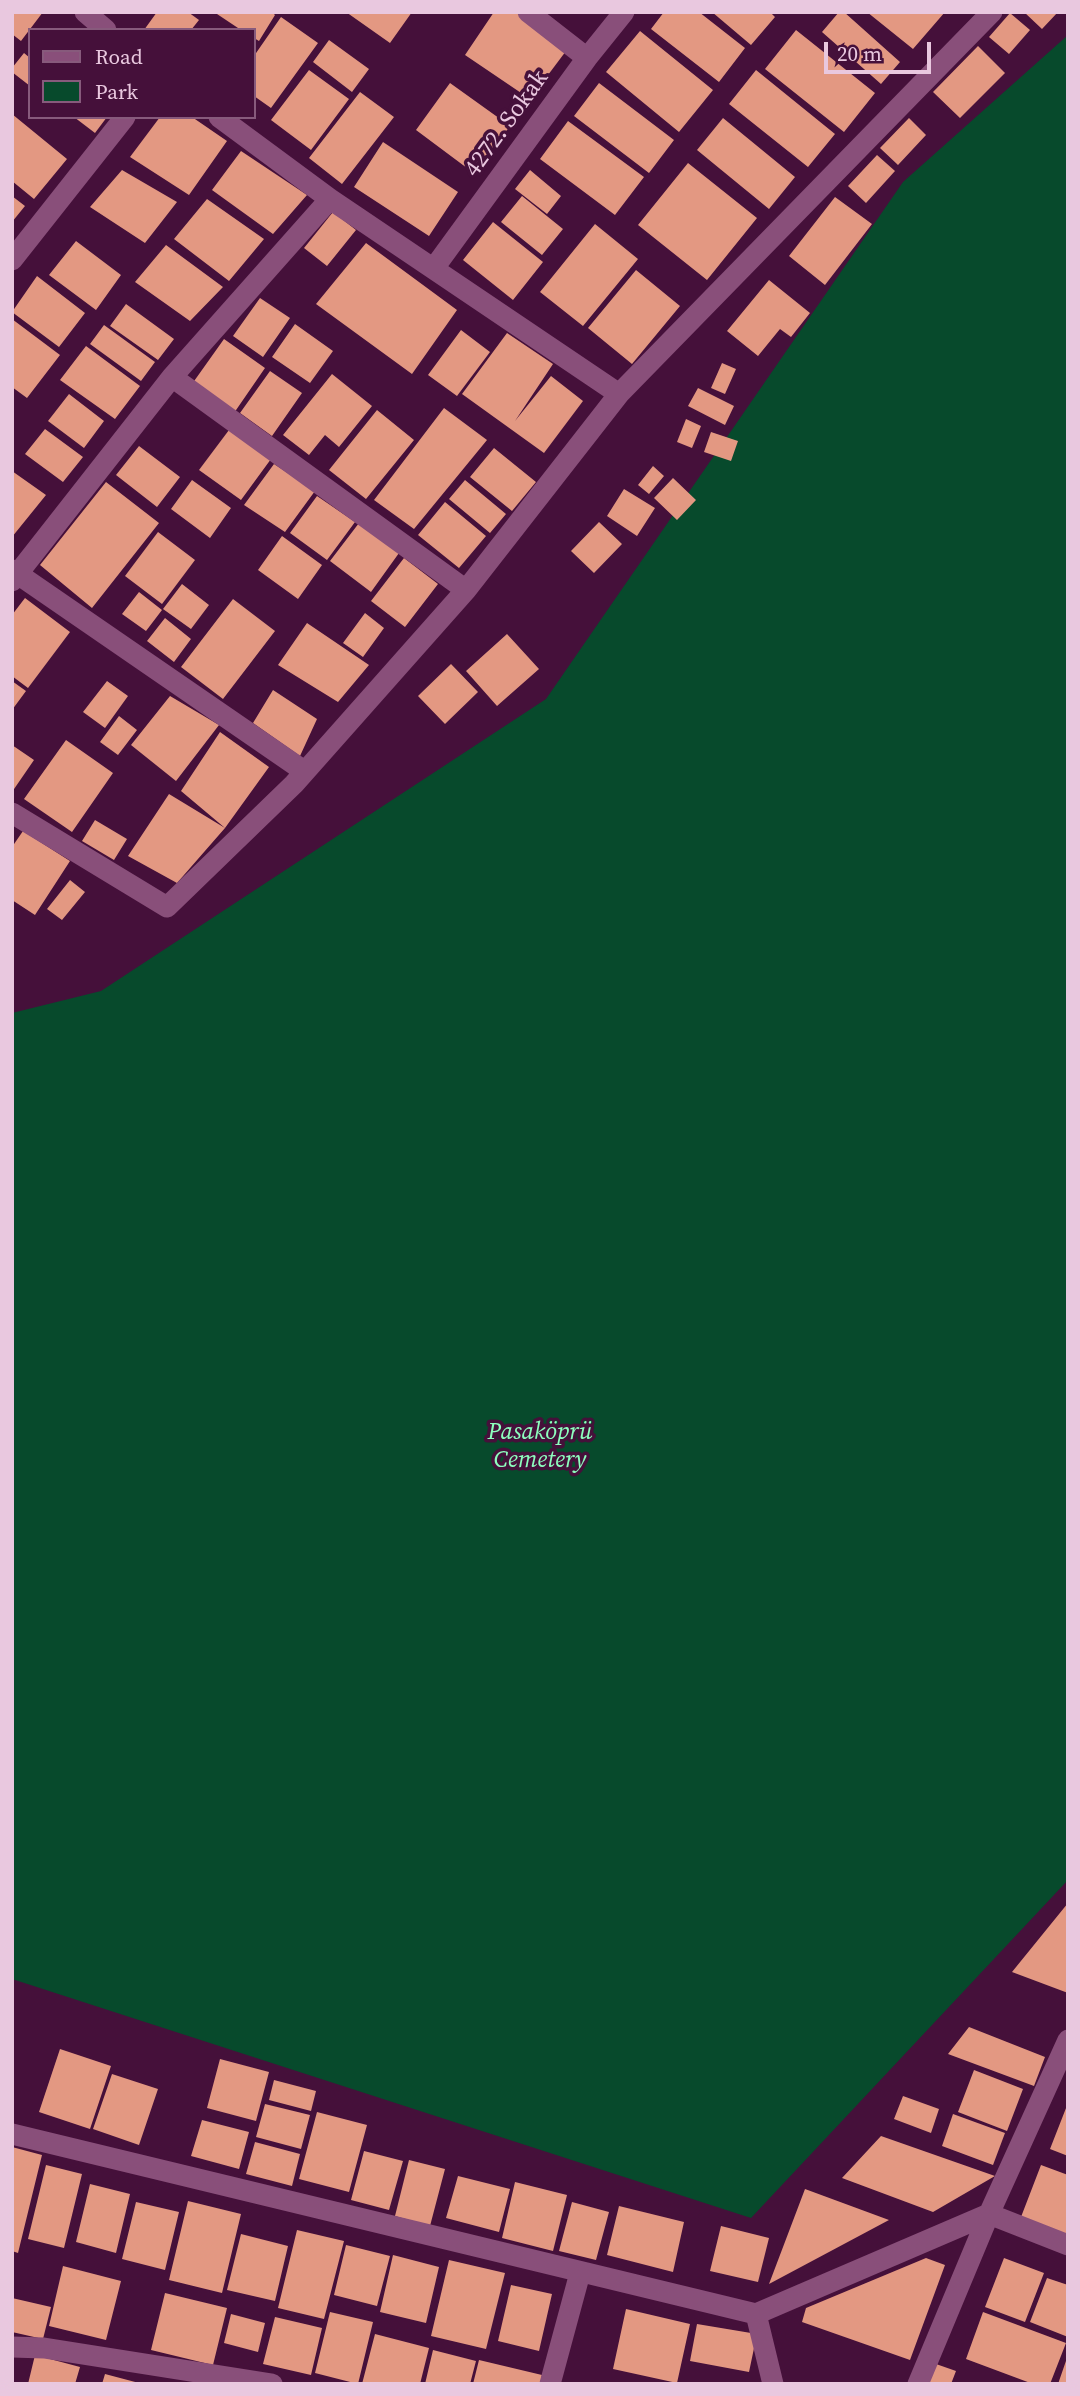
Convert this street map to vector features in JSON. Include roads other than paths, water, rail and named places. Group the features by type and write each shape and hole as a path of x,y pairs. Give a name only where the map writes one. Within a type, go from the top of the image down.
{"street":[{"path":"85,12 104,28"},
{"path":"528,12 587,58"},
{"name":"4272. Sokak","path":"434,268 587,58 624,12"},
{"path":"13,816 167,907 304,771 466,590 619,394 992,12"},
{"path":"12,260 123,119"},
{"path":"222,119 330,199 619,394"},
{"path":"304,771 14,575 172,377 330,199"},
{"path":"172,377 466,590"},
{"path":"918,2384 989,2214 1068,2040"},
{"path":"12,2134 756,2314 989,2214 1068,2245"},
{"path":"550,2384 580,2273"},
{"path":"756,2314 773,2384"},
{"path":"12,2347 44,2348 272,2384"}],"park label":[{"name":"Pasaköprü Cemetery","path":"540,1447"}]}
